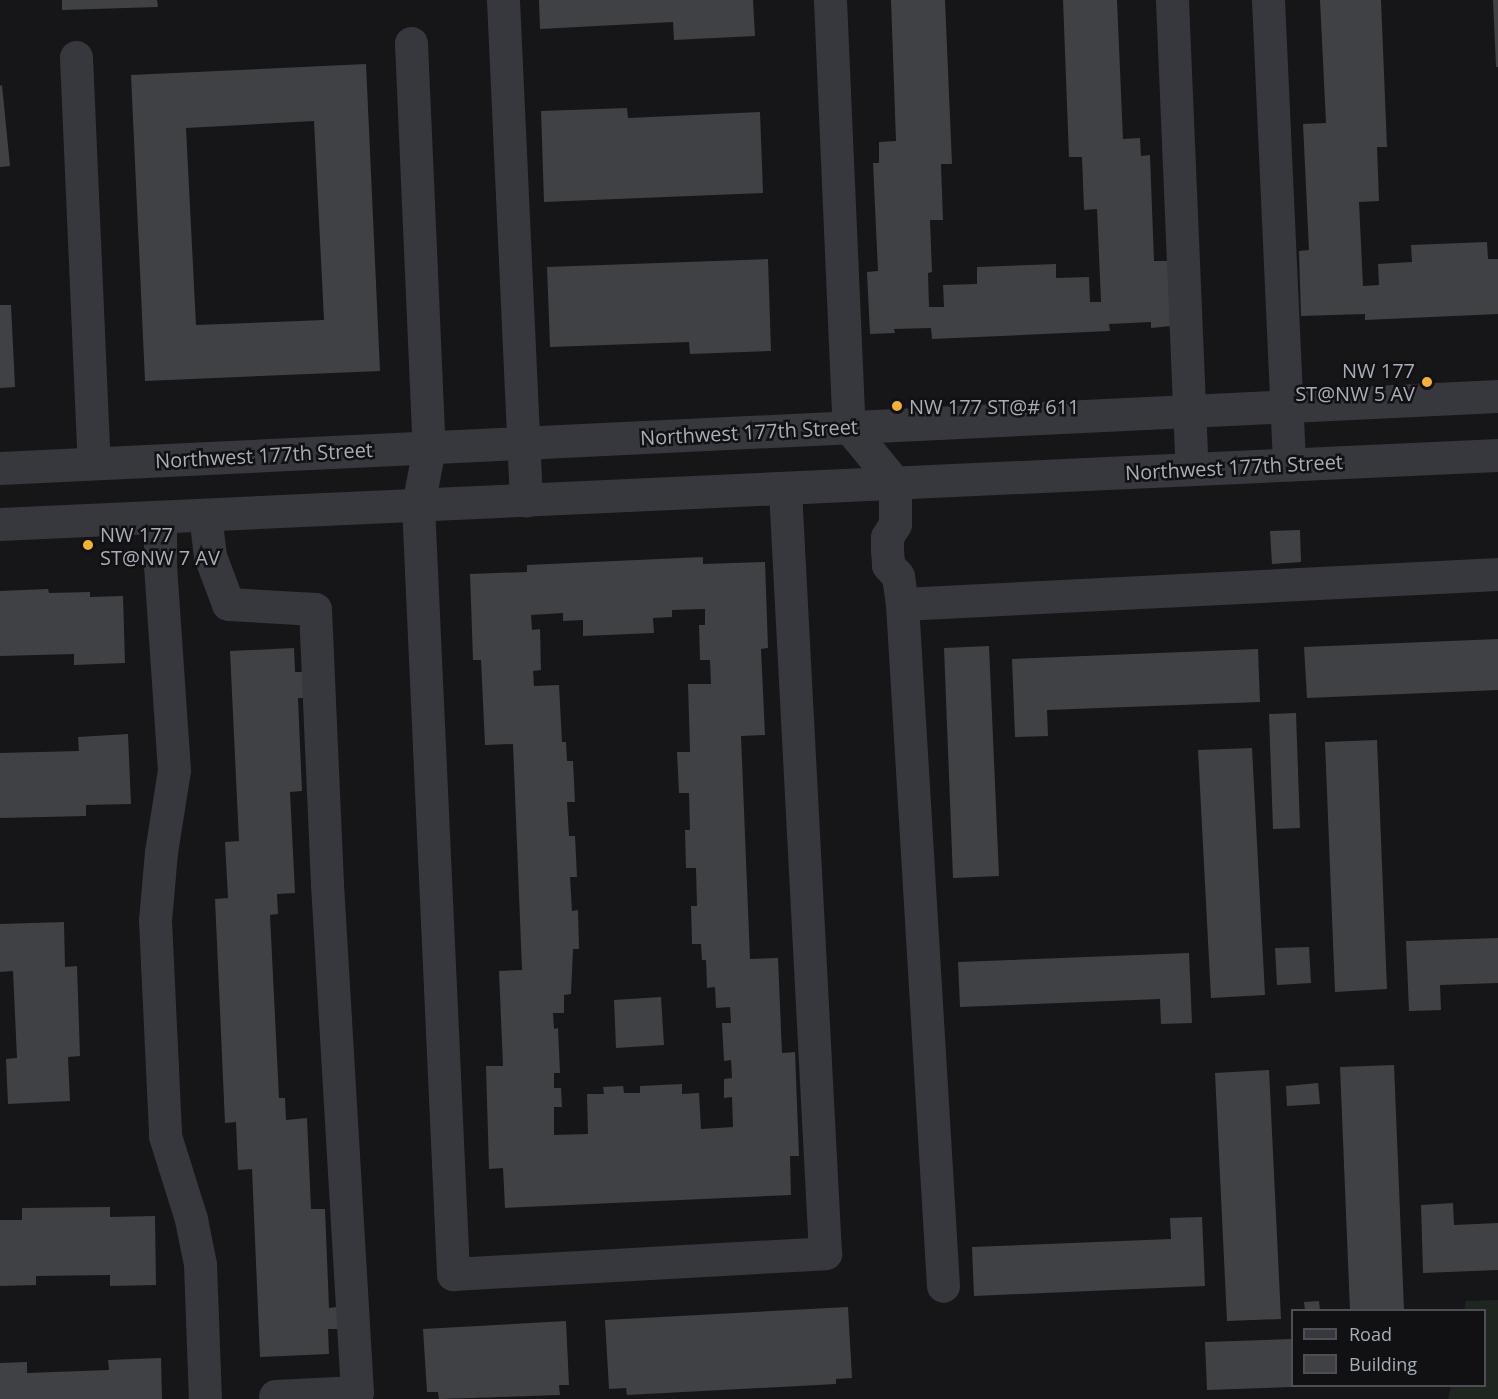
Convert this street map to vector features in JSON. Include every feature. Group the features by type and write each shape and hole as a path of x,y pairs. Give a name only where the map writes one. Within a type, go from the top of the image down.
{"street":[{"path":"503,0 526,500"},
{"path":"830,0 849,427 895,483 895,524 887,537 887,549 888,565 900,590 943,1286"},
{"path":"1172,0 1192,469"},
{"path":"1268,0 1289,465"},
{"path":"411,43 429,448 417,505 453,1274 825,1253 785,490"},
{"path":"76,57 94,463"},
{"name":"Northwest 177th Street","path":"0,468 1498,396"},
{"name":"Northwest 177th Street","path":"0,524 785,490 1498,455"},
{"path":"205,515 210,556 228,604 315,609 328,907 357,1392 275,1396"},
{"path":"160,517 160,565 174,770 161,852 155,920 165,1136 191,1219 200,1264 205,1399"},
{"path":"900,590 1498,574"}],"shaded area":[{"path":"1498,1300 1498,1399 1448,1399 1451,1387 1486,1387 1486,1309 1464,1309 1466,1301"}],"building":[{"path":"62,0 157,0 158,7 62,10"},
{"path":"539,0 753,0 755,36 674,40 673,22 540,29"},
{"path":"891,0 945,0 952,164 941,164 943,220 930,220 932,272 928,273 929,307 944,307 943,285 977,284 977,267 1056,264 1056,278 1089,277 1090,302 1101,302 1097,209 1084,210 1082,157 1069,157 1063,0 1117,0 1123,139 1140,138 1141,156 1150,155 1154,261 1168,261 1171,326 1151,328 1151,322 1109,324 1110,331 932,339 931,328 894,329 895,333 870,334 867,272 878,271 873,163 879,163 879,142 896,141"},
{"path":"1320,0 1381,0 1387,147 1377,147 1379,201 1359,202 1363,286 1379,285 1378,264 1412,262 1411,245 1487,242 1488,259 1498,259 1498,314 1365,320 1365,314 1301,316 1299,251 1309,250 1303,124 1326,123"},
{"path":"1493,0 1498,0 1498,67 1496,67"},
{"path":"366,64 380,371 145,381 131,75","holes":["314,121 324,320 196,325 186,128"]},
{"path":"2,85 10,166 0,167 0,86"},
{"path":"627,108 628,118 760,112 763,193 544,202 541,111"},
{"path":"768,259 771,351 690,354 689,342 550,347 547,267"},
{"path":"0,305 11,305 15,387 0,388"},
{"path":"1300,530 1301,562 1272,564 1270,531"},
{"path":"703,557 703,564 765,562 768,648 761,649 765,735 741,736 750,959 778,958 782,1053 795,1052 799,1156 790,1156 791,1195 505,1208 503,1168 489,1169 486,1066 503,1066 499,971 522,970 513,744 485,745 481,660 473,660 470,574 527,572 527,565","holes":["705,609 705,625 699,625 700,660 710,660 711,684 688,684 690,752 677,752 679,793 689,793 690,830 685,830 686,868 696,868 697,906 691,906 692,944 701,944 702,960 706,960 707,988 715,987 716,1008 730,1007 731,1023 722,1023 724,1061 731,1060 732,1078 724,1079 724,1098 732,1097 733,1127 701,1129 699,1093 682,1094 682,1084 640,1086 640,1093 624,1093 623,1086 603,1087 604,1094 587,1094 588,1134 554,1135 554,1107 562,1107 561,1088 554,1088 554,1073 560,1073 558,1028 554,1029 553,1013 564,1013 564,995 571,994 573,949 579,949 578,910 572,911 570,877 577,877 575,836 569,836 567,802 575,802 573,761 567,761 566,742 562,742 559,685 534,686 533,671 541,670 540,629 532,630 531,615 563,613 563,621 583,620 583,636 654,633 653,618 672,617 672,610"]},
{"path":"48,589 49,593 90,592 90,597 123,596 125,663 74,665 74,654 0,656 0,591"},
{"path":"1498,639 1498,690 1307,698 1304,647"},
{"path":"989,646 999,876 953,878 944,648"},
{"path":"294,648 295,672 304,672 305,698 298,698 302,791 290,792 295,893 277,894 278,914 270,915 279,1098 285,1098 286,1120 307,1118 311,1209 325,1209 329,1308 337,1307 338,1329 328,1329 329,1354 260,1357 252,1169 238,1170 236,1122 225,1123 215,899 228,898 225,842 239,841 230,651"},
{"path":"1258,649 1260,702 1047,710 1048,736 1015,737 1012,659"},
{"path":"1296,713 1300,828 1273,829 1269,714"},
{"path":"128,734 131,804 86,805 86,816 0,818 0,753 79,751 78,737"},
{"path":"1377,740 1387,989 1335,992 1325,742"},
{"path":"1252,748 1265,995 1211,998 1198,750"},
{"path":"64,922 65,967 77,966 80,1056 68,1057 70,1101 8,1104 6,1059 17,1058 13,971 0,972 0,924"},
{"path":"1498,938 1498,983 1440,985 1441,1010 1409,1011 1406,941"},
{"path":"1309,947 1311,983 1277,985 1275,948"},
{"path":"1189,953 1192,1023 1161,1024 1160,999 960,1007 958,962"},
{"path":"661,997 664,1045 616,1048 614,1000"},
{"path":"1394,1065 1404,1309 1350,1309 1340,1067"},
{"path":"1269,1070 1281,1319 1227,1321 1215,1073"},
{"path":"1318,1083 1320,1104 1287,1106 1286,1086"},
{"path":"1453,1203 1454,1225 1498,1223 1498,1270 1423,1273 1421,1205"},
{"path":"110,1207 110,1217 155,1216 156,1285 110,1286 110,1275 36,1276 36,1285 0,1286 0,1220 22,1220 22,1208"},
{"path":"1202,1217 1205,1286 974,1296 972,1247 1171,1239 1170,1218"},
{"path":"1319,1301 1320,1309 1305,1309 1304,1302"},
{"path":"848,1307 852,1378 836,1379 836,1384 627,1395 626,1388 609,1389 605,1320"},
{"path":"566,1321 569,1385 559,1385 560,1395 439,1399 438,1392 427,1392 423,1329"},
{"path":"1291,1339 1292,1387 1207,1390 1205,1342"},
{"path":"161,1358 162,1399 0,1399 0,1363 27,1362 27,1373 109,1370 108,1360"}],"place":[{"name":"NW 177 ST@NW 5 AV","path":"1427,382"},
{"name":"NW 177 ST@# 611","path":"897,406"},
{"name":"NW 177 ST@NW 7 AV","path":"88,545"}]}
